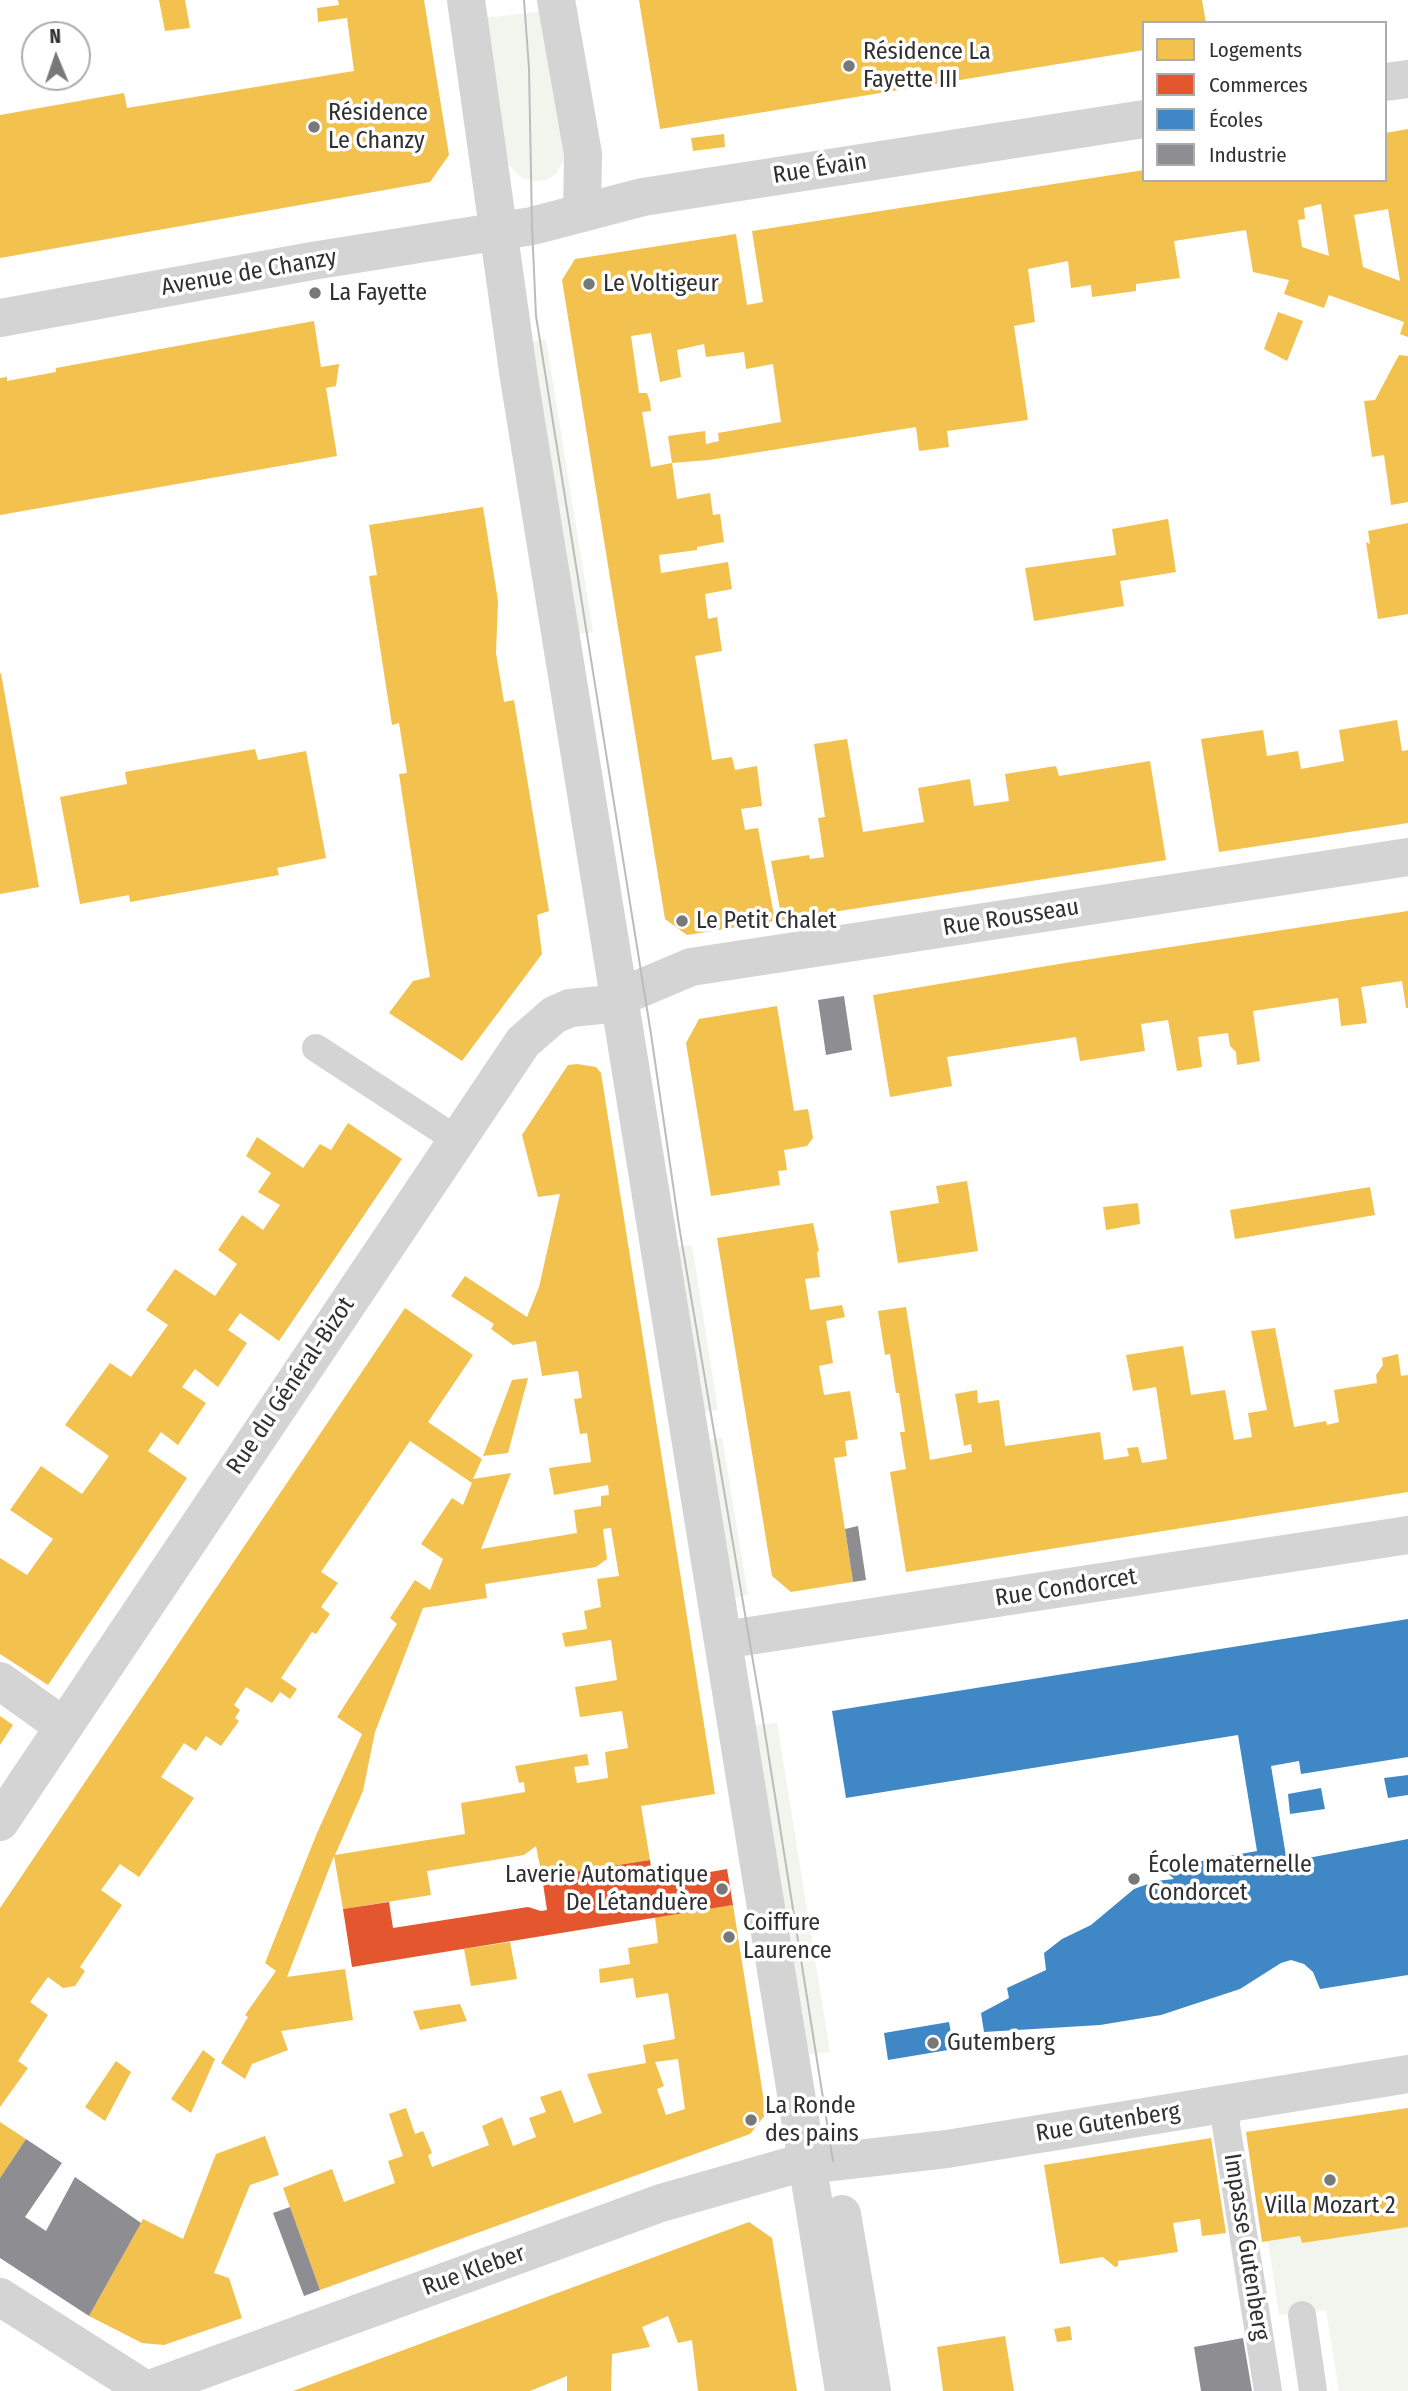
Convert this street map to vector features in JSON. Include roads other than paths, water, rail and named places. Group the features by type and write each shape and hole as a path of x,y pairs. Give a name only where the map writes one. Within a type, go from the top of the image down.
{"street":[{"path":"466,0 519,378 723,1640 820,2163 872,2391"},
{"path":"556,0 583,154 582,213"},
{"path":"1387,82 1408,79"},
{"name":"Rue Évain","path":"498,232 532,226 643,197 1142,120"},
{"name":"Avenue de Chanzy","path":"0,317 312,261 498,232"},
{"name":"Rue Rousseau","path":"619,997 691,967 1408,857"},
{"name":"Rue du Général-Bizot","path":"0,1822 523,1042 554,1015 570,1008 601,1005 619,997"},
{"name":"Rue Condorcet","path":"723,1640 1408,1535"},
{"path":"0,1681 64,1726"},
{"name":"Rue Gutenberg","path":"820,2163 947,2149 1408,2074"},
{"path":"820,2163 844,2391"},
{"name":"Rue Kleber","path":"145,2391 662,2203 788,2167 820,2163"},
{"path":"0,2297 145,2391"}],"lane":[{"path":"316,1048 457,1140"},
{"name":"Impasse Gutenberg","path":"1227,2103 1226,2125 1268,2391"},
{"path":"1302,2315 1313,2391"}],"tram line":[{"path":"524,0 529,68 536,316 651,1034 679,1226 762,1714 833,2161"}],"place":[{"name":"Résidence La Fayette III","path":"849,66"},
{"name":"Résidence Le Chanzy","path":"314,127"},
{"name":"Le Voltigeur","path":"589,284"},
{"name":"La Fayette","path":"315,293"},
{"name":"Le Petit Chalet","path":"682,921"},
{"name":"École maternelle Condorcet","path":"1134,1879"},
{"name":"Laverie Automatique De Létanduère","path":"722,1889"},
{"name":"Coiffure Laurence","path":"729,1937"},
{"name":"Gutemberg","path":"933,2043"},
{"name":"La Ronde des pains","path":"751,2120"},
{"name":"Villa Mozart 2","path":"1330,2180"}]}
